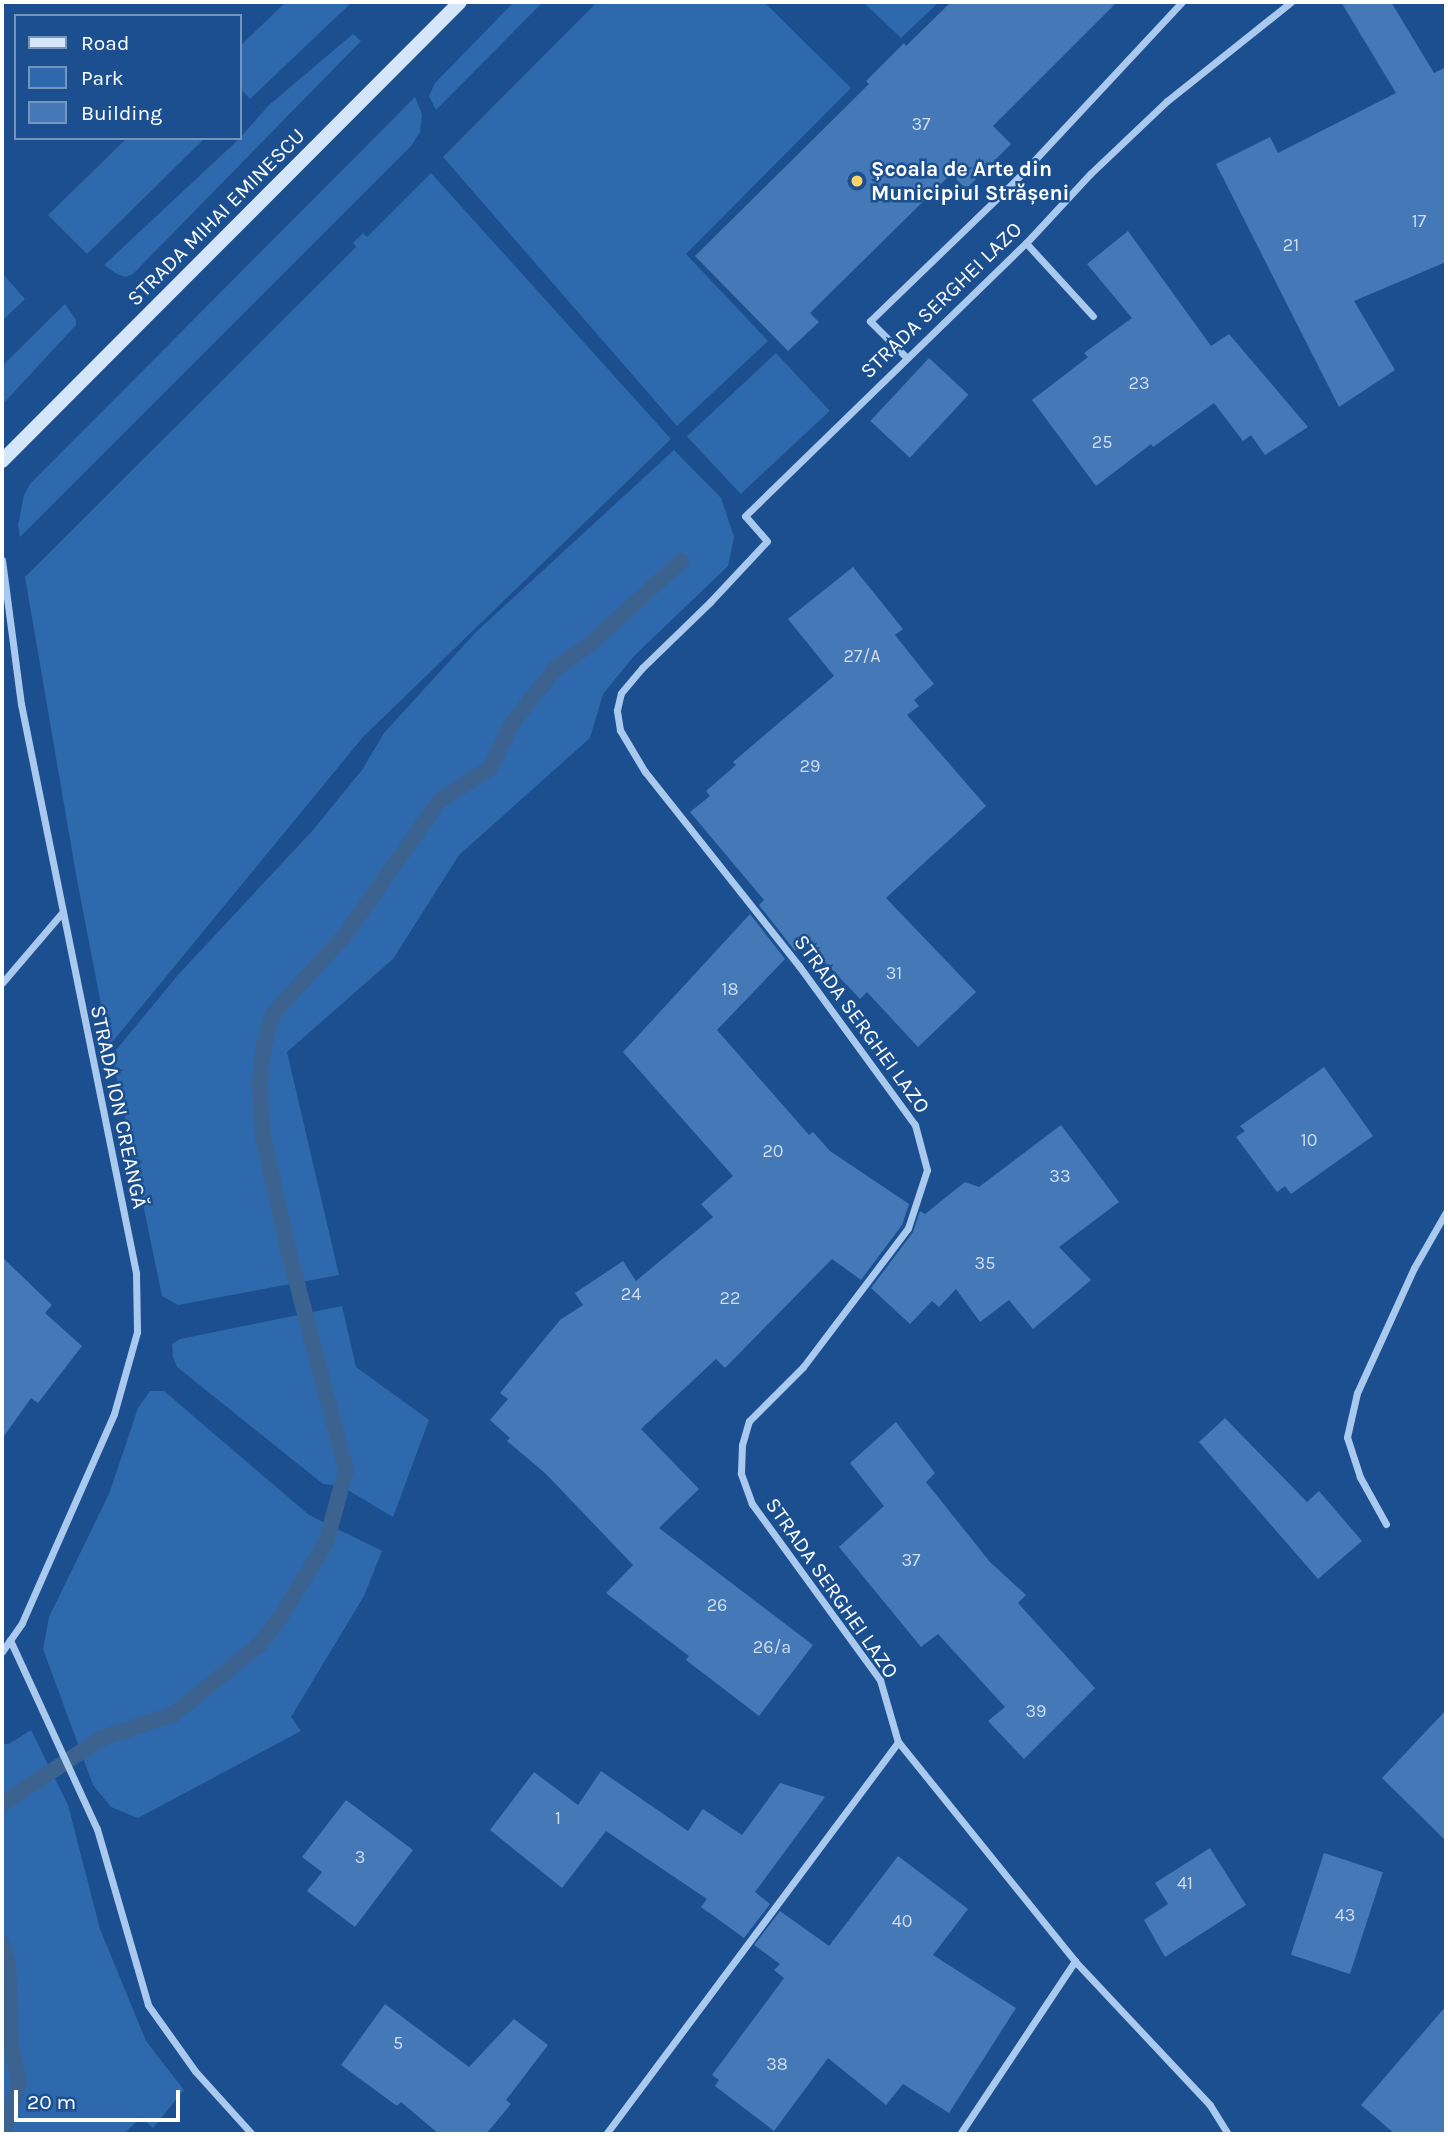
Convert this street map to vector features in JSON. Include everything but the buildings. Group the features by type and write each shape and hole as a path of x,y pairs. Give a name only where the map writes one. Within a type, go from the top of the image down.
{"main road":[{"name":"STRADA MIHAI EMINESCU","path":"2,461 460,2"}],"street":[{"path":"906,357 870,321 1014,182 1182,2"},
{"name":"STRADA SERGHEI LAZO","path":"1228,2134 1210,2105 1075,1961 898,1741 880,1680 752,1504 741,1473 742,1445 749,1421 803,1367 908,1228 922,1195 928,1170 915,1125 799,966 645,772 620,730 617,710 621,693 642,667 710,602 767,541 745,516 1026,243 1090,174 1167,101 1291,2"},
{"path":"1026,243 1093,316"},
{"name":"STRADA ION CREANGĂ","path":"2,560 21,705 61,914 136,1273 136,1332 114,1414 22,1623 2,1652"},
{"path":"2,983 61,914"},
{"path":"1386,1524 1360,1477 1348,1437 1357,1393 1414,1268 1446,1212"},
{"path":"10,1640 97,1829 148,2005 195,2071 252,2134"},
{"path":"606,2134 898,1741"},
{"path":"960,2134 1075,1961"}],"green space":[{"path":"286,2 352,2 250,99 242,90 242,44"},
{"path":"514,2 543,2 436,110 429,96 435,83"},
{"path":"597,2 764,2 851,88 686,254 768,341 677,426 443,157"},
{"path":"863,2 939,2 901,38"},
{"path":"353,34 361,41 133,274 126,277 104,265 238,140 242,140 242,136 269,105"},
{"path":"415,97 422,114 420,132 411,146 20,537 18,525 24,495 30,484"},
{"path":"125,140 203,140 87,254 48,215"},
{"path":"431,173 671,439 363,737 109,1046 77,880 25,577 356,247 353,243 363,233 367,237"},
{"path":"2,273 25,299 2,321"},
{"path":"65,304 76,320 76,325 2,405 2,366"},
{"path":"776,353 830,411 741,494 687,436"},
{"path":"674,450 721,498 734,537 728,566 634,656 603,694 590,738 459,855 393,959 287,1052 339,1275 178,1305 162,1296 112,1055 177,976 313,830 362,770 384,733 476,632"},
{"path":"342,1306 356,1367 429,1420 393,1517 341,1486 323,1484 177,1367 173,1357 172,1344 180,1339"},
{"path":"150,1391 164,1391 309,1515 382,1551 364,1596 291,1717 301,1731 138,1818 111,1807 93,1785 43,1649 49,1617 109,1494 138,1408"},
{"path":"31,1730 68,1805 100,1929 146,2041 184,2090 153,2128 141,2117 124,2134 2,2134 2,1744 9,1744"}],"waterway":[{"path":"2,1804 102,1738 174,1714 259,1645 279,1619 326,1543 346,1470 288,1249 263,1135 260,1083 264,1045 273,1014 345,935 440,800 490,768 513,722 556,668 588,646 681,561"},
{"path":"2,1943 8,1963 11,2045 19,2082 6,2125 2,2128"}],"place":[{"name":"Școala de Arte din Municipiul Strășeni","path":"857,181"}]}
